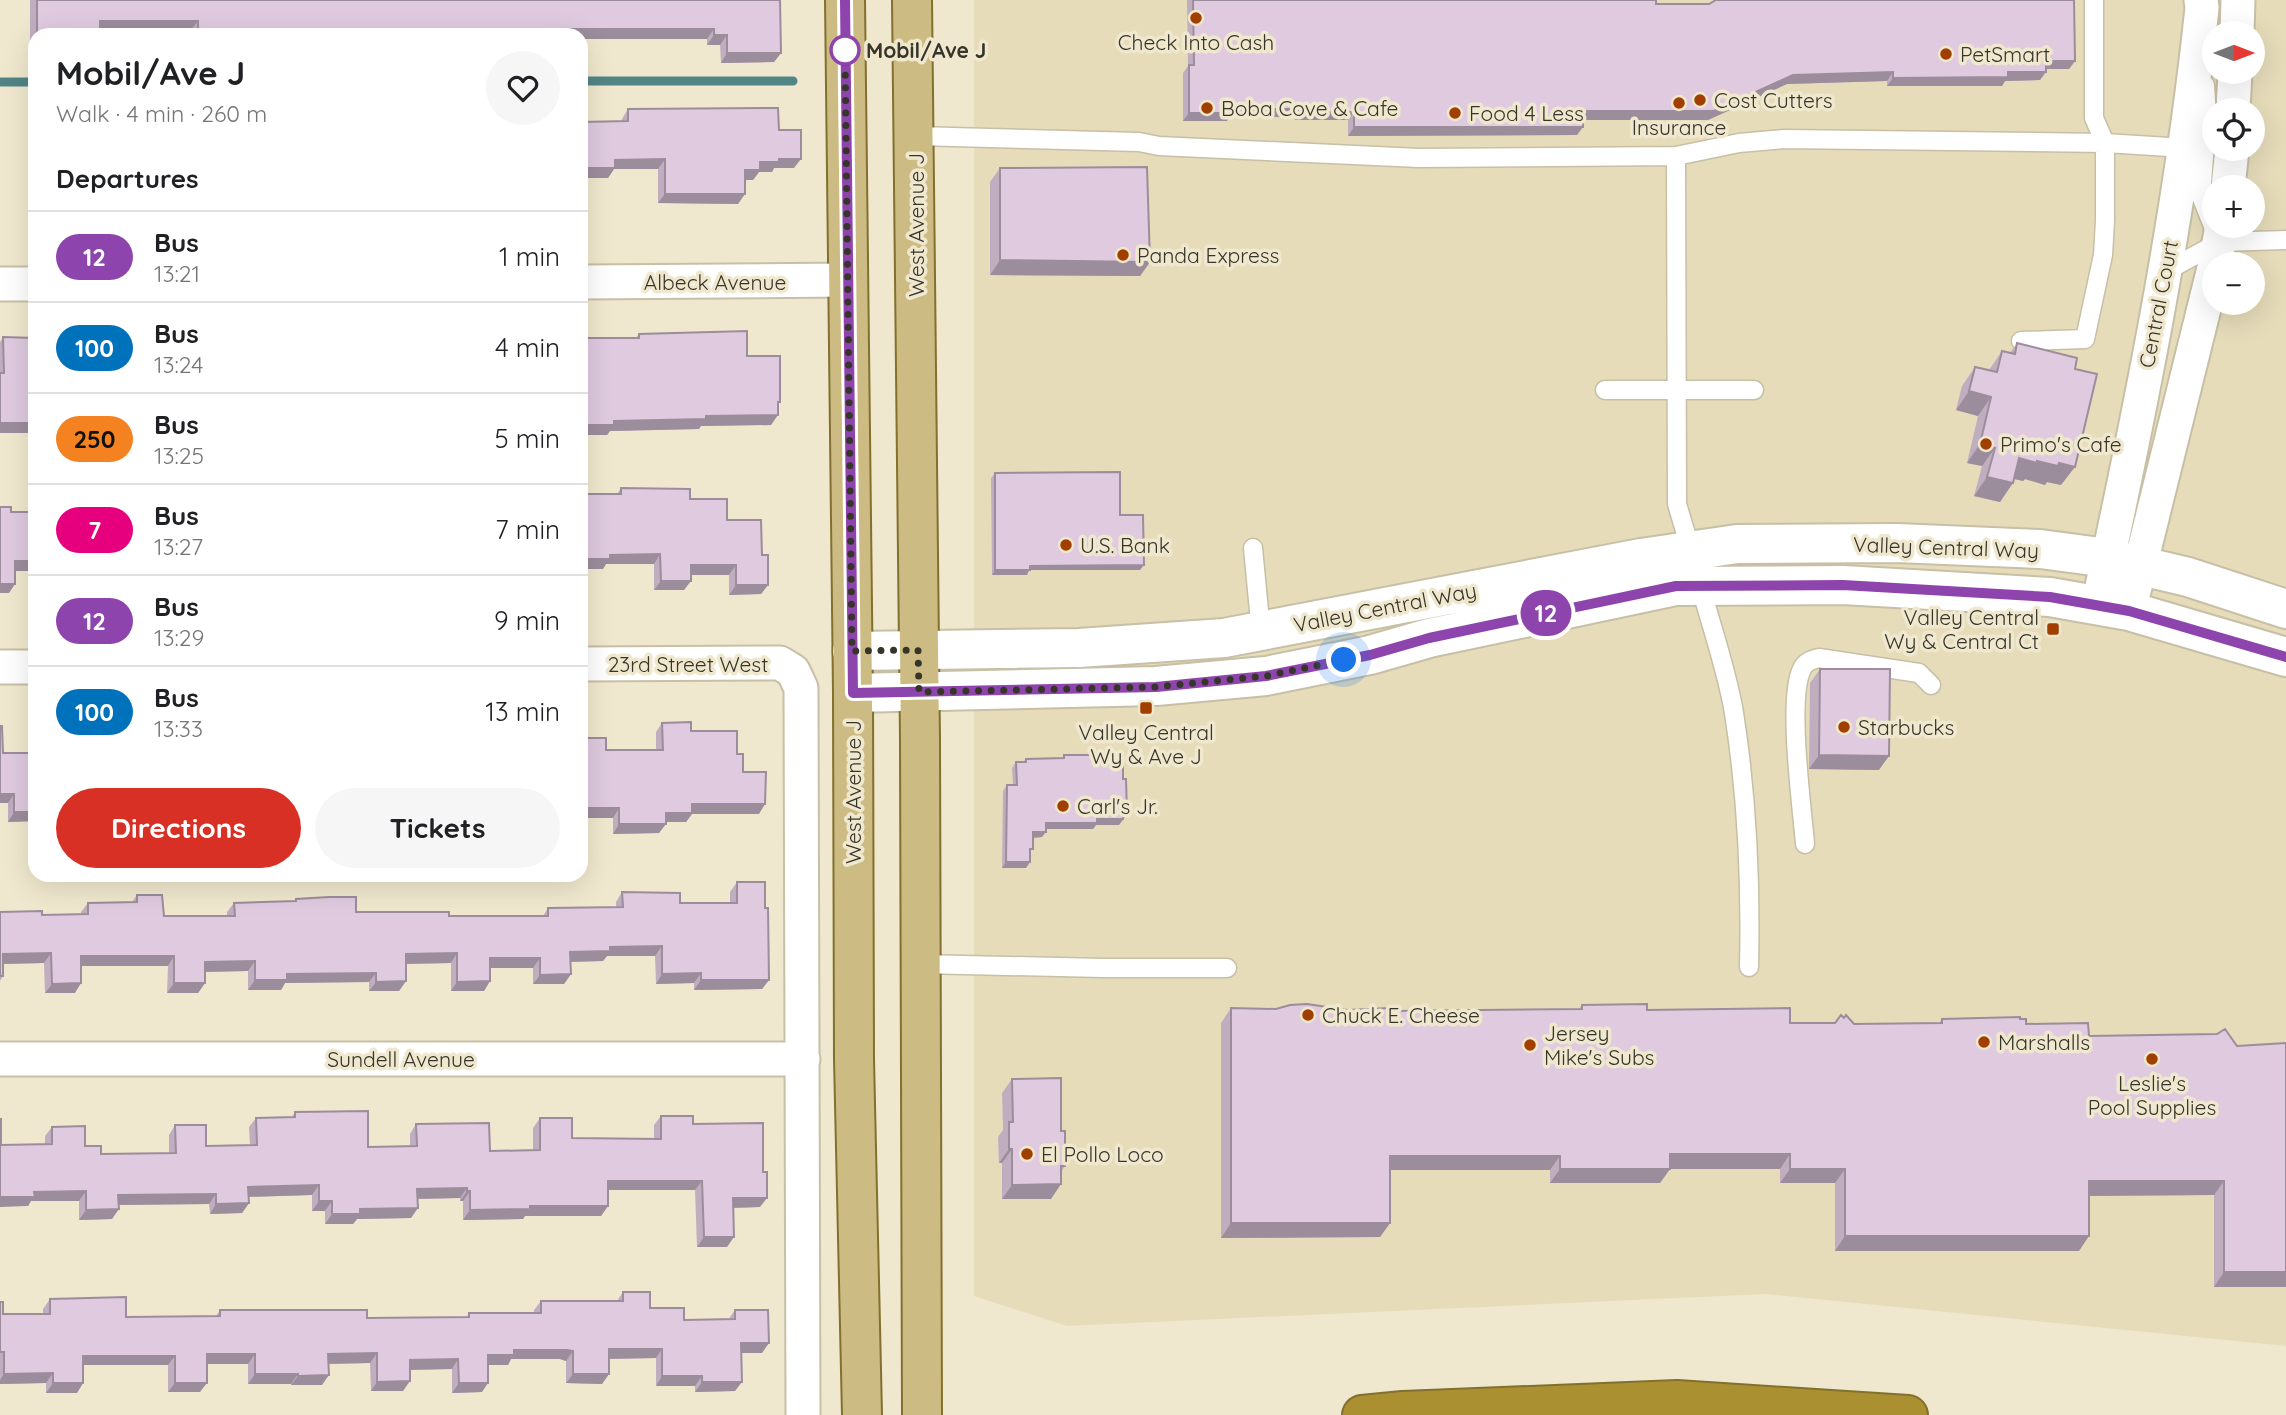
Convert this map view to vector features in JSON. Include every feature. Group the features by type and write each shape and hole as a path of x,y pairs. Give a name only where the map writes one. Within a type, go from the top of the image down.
{"highway":[{"path":"1362,1415 1403,1410 1676,1400 1908,1415"}],"main road":[{"name":"West Avenue J","path":"845,0 853,693 854,1059 862,1415"},
{"name":"West Avenue J","path":"912,0 919,692 922,1415"}],"street":[{"path":"2237,21 2238,0"},
{"name":"Central Court","path":"2125,562 2164,272 2185,148 2201,4"},
{"name":"Central Court","path":"2114,608 2125,562 2218,250"},
{"name":"Albeck Avenue","path":"588,282 848,280"},
{"path":"0,284 28,284"},
{"name":"Valley Central Way","path":"853,693 1156,687 1266,676 1370,655 1429,638 1676,586 1696,568 1737,544 1897,543 2040,549 2125,562 2188,577 2286,609"},
{"name":"Valley Central Way","path":"852,651 1079,648 1224,638 1628,561 1843,585 2050,597 2114,608 2286,657"},
{"name":"23rd Street West","path":"588,664 780,663 793,671 801,688 803,1059"},
{"path":"0,667 28,667"},
{"name":"Sundell Avenue","path":"0,1059 803,1059"},
{"path":"803,1059 803,1415"}],"lane":[{"path":"2021,341 2085,339 2103,255 2105,143 2094,118 2094,0"},
{"path":"2201,4 2207,117 2201,196 2218,250"},
{"path":"915,136 1139,142 1159,146 1419,158 1676,156 1739,143 1784,139 2105,143 2185,148"},
{"path":"1676,156 1677,504 1733,710 1743,785 1750,924 1749,967"},
{"path":"2164,272 2218,250 2286,240"},
{"path":"1605,390 1754,390"},
{"path":"1253,548 1261,632"},
{"path":"1805,844 1794,705 1802,668 1819,657 1919,673 1931,685"},
{"path":"920,964 1227,968"}],"shaded area":[{"path":"974,0 2286,0 2286,1346 1765,1294 1067,1326 974,1296"}],"building":[{"path":"37,0 780,0 781,53 727,53 727,35 714,35 714,29 198,28 198,21 100,21 100,28 37,28"},
{"path":"1193,0 1656,0 1656,4 1709,4 1716,0 2074,0 2075,61 2046,61 2046,72 2008,72 2008,77 1893,78 1893,72 1793,75 1714,111 1583,111 1583,127 1354,127 1354,112 1233,109 1233,113 1189,113 1189,65 1194,65"},
{"path":"778,108 779,130 801,130 801,159 760,162 760,170 745,170 745,194 665,194 665,159 615,160 615,168 588,168 588,122 628,121 628,109"},
{"path":"1147,167 1150,262 1000,260 1000,168"},
{"path":"747,331 747,356 780,356 778,415 706,416 706,419 614,421 614,425 588,425 588,338 639,338 639,334"},
{"path":"3,337 28,338 28,423 0,423 0,373 4,373"},
{"path":"2017,343 2077,358 2075,369 2097,374 2075,467 2019,458 2013,483 1987,477 1995,448 1980,444 1991,397 1969,391 1975,367 1997,372 2002,351 2015,354"},
{"name":"U.S. Bank","path":"1120,472 1120,515 1143,515 1144,565 1030,566 1030,570 995,570 995,473"},
{"path":"621,488 690,489 690,499 727,499 727,520 761,520 762,555 768,555 768,585 736,585 736,565 691,565 691,581 661,581 660,554 610,555 610,559 588,559 588,494 621,494"},
{"path":"0,507 11,507 11,512 28,512 28,561 15,561 15,584 0,584"},
{"name":"Starbucks","path":"1820,669 1890,669 1889,756 1819,755"},
{"path":"691,722 691,731 737,731 737,754 743,754 743,772 766,772 765,804 692,804 692,813 666,813 666,824 619,824 619,808 588,808 588,738 606,738 606,750 663,750 662,723"},
{"path":"2,726 3,753 28,753 28,812 14,812 14,794 0,794"},
{"name":"Carl's Jr.","path":"1064,755 1123,755 1127,814 1123,814 1123,819 1097,819 1097,823 1046,823 1046,832 1033,832 1030,862 1006,862 1007,785 1017,785 1016,762 1026,762 1026,759 1064,758"},
{"path":"737,882 765,882 769,980 701,980 701,973 662,974 662,946 610,947 610,951 570,952 571,974 540,975 540,958 490,958 490,981 457,982 457,953 406,954 406,981 376,982 376,973 287,974 287,980 255,980 255,961 205,962 205,983 174,983 174,956 81,956 81,983 52,984 51,953 3,954 3,976 0,976 0,912 88,914 88,903 137,902 137,895 162,895 164,916 235,916 234,903 356,897 356,912 548,916 548,908 623,907 622,892 680,893 680,903 737,903"},
{"path":"1307,1004 1347,1010 1389,1008 1389,1011 1582,1009 1582,1005 1647,1004 1647,1010 1790,1008 1790,1023 1835,1023 1841,1015 1844,1018 1846,1015 1854,1024 1942,1023 1942,1019 2020,1017 2026,1019 2026,1024 2088,1023 2089,1036 2217,1034 2225,1029 2237,1046 2286,1043 2286,1272 2224,1272 2224,1181 2089,1181 2089,1236 1845,1236 1845,1169 1790,1169 1790,1154 1670,1154 1670,1169 1560,1169 1560,1156 1390,1156 1390,1223 1231,1223 1231,1008 1276,1009"},
{"name":"El Pollo Loco","path":"1061,1078 1061,1131 1065,1131 1065,1166 1061,1166 1061,1184 1012,1185 1009,1122 1013,1122 1012,1079"},
{"path":"368,1111 368,1147 417,1146 416,1124 489,1123 490,1151 540,1150 540,1118 572,1118 572,1138 661,1139 661,1116 693,1116 693,1124 763,1123 763,1172 767,1172 767,1198 733,1198 734,1237 704,1237 702,1181 608,1181 608,1206 530,1206 530,1209 470,1210 470,1191 467,1191 467,1188 417,1189 418,1208 360,1209 360,1214 332,1214 332,1201 319,1201 319,1185 248,1187 249,1203 216,1204 216,1194 118,1195 119,1209 86,1210 86,1191 34,1192 35,1197 0,1197 0,1119 1,1145 52,1144 52,1127 85,1126 85,1146 101,1146 101,1154 176,1153 175,1125 206,1125 206,1146 257,1145 256,1118 295,1117 295,1112"},
{"path":"623,1292 650,1292 650,1308 684,1308 684,1320 735,1319 735,1310 768,1310 769,1343 741,1343 742,1382 702,1382 702,1376 662,1376 662,1349 609,1349 609,1374 573,1374 573,1351 567,1350 514,1350 514,1355 488,1355 488,1383 459,1383 458,1359 410,1360 410,1381 377,1382 377,1353 328,1354 329,1375 298,1376 255,1374 255,1354 207,1354 207,1383 175,1383 175,1356 83,1356 83,1383 53,1383 53,1373 4,1374 4,1352 0,1352 0,1302 3,1302 3,1314 50,1314 50,1299 126,1297 126,1317 220,1316 220,1310 367,1310 367,1318 469,1317 469,1313 541,1313 541,1301 623,1301"}],"waterway":[{"path":"588,81 793,81"},
{"path":"0,82 28,82"}],"bus line":[{"name":"12","path":"845,0 853,693 1156,687 1266,676 1370,655 1429,638 1676,586 1701,585 1843,585 2050,597 2129,611 2286,657"}],"place":[{"name":"Check Into Cash","path":"1196,18"},
{"name":"Mobil/Ave J","path":"845,50"},
{"name":"PetSmart","path":"1946,54"},
{"name":"Cost Cutters","path":"1700,100"},
{"name":"Insurance","path":"1679,103"},
{"name":"Boba Cove & Cafe","path":"1207,108"},
{"name":"Food 4 Less","path":"1455,113"},
{"name":"Panda Express","path":"1123,255"},
{"name":"Primo's Cafe","path":"1986,444"},
{"name":"U.S. Bank","path":"1066,545"},
{"name":"Valley Central Wy & Central Ct","path":"2053,629"},
{"name":"Valley Central Wy & Ave J","path":"1146,708"},
{"name":"Starbucks","path":"1844,727"},
{"name":"Carl's Jr.","path":"1063,806"},
{"name":"Chuck E. Cheese","path":"1308,1015"},
{"name":"Marshalls","path":"1984,1042"},
{"name":"Jersey Mike's Subs","path":"1530,1045"},
{"name":"Leslie's Pool Supplies","path":"2152,1059"},
{"name":"El Pollo Loco","path":"1027,1154"}],"route":[{"path":"845,50 852,651 918,650 919,692 1156,687 1266,676 1344,660"}]}
